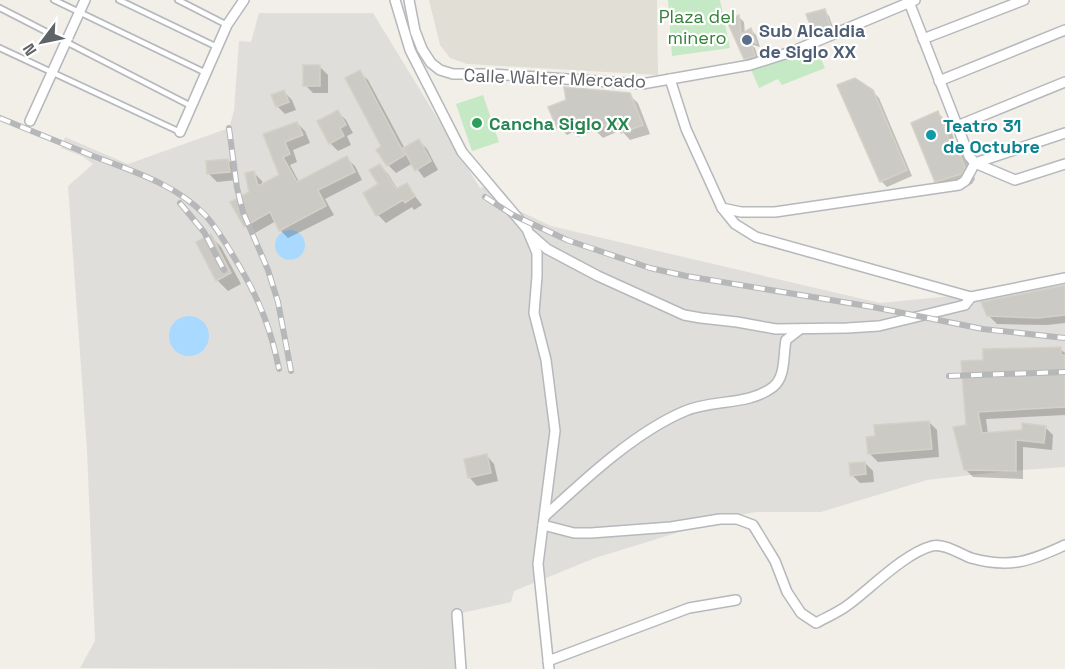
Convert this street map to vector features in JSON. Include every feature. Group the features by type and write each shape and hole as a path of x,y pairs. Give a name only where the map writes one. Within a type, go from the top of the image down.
{"street":[{"path":"30,121 85,0"},
{"path":"180,132 227,25 244,0"},
{"path":"396,0 410,50 462,152 518,218 529,234 537,253 534,314 546,360 555,431 538,564 548,665 689,608 736,600"},
{"name":"Calle Walter Mercado","path":"409,0 415,31 422,49 431,63 440,70 642,84 750,65 791,52 912,1"},
{"path":"923,39 1024,0"},
{"path":"912,1 939,81 969,156 975,163 1015,180 1065,164"},
{"path":"939,81 1065,30"},
{"path":"670,79 686,129 722,208 735,224 756,237 971,297 1065,278"},
{"path":"957,126 1065,82"},
{"path":"722,208 741,212 775,212 959,185 965,181 975,163 1065,133"},
{"path":"529,234 547,249 576,265 684,315 776,329 879,326 965,305 971,297"},
{"path":"544,521 593,473 659,424 686,410 714,402 745,399 764,393 776,385 783,370 786,340 799,330"},
{"path":"544,521 574,533 671,527 720,519 737,519 753,525 775,561 788,592 801,613 816,624 846,606 911,556 933,546 998,563 1025,562 1065,545"},
{"path":"457,614 462,669"}],"lane":[{"path":"54,0 206,73"},
{"path":"119,0 217,47"},
{"path":"178,0 227,25"},
{"path":"0,8 191,106"},
{"path":"0,48 51,74 180,132"}],"shaded area":[{"path":"429,0 657,0 658,75 467,64 450,58 440,45"},
{"path":"259,13 373,13 480,188 484,187 515,209 551,226 880,303 1065,285 1065,467 927,480 821,512 756,512 708,521 595,558 514,591 511,602 457,614 463,669 80,668 95,641 87,450 68,186 93,164 82,156 61,148 65,137 128,164 229,128 234,111 239,41 251,42"}],"green space":[{"name":"Plaza del minero","path":"668,0 720,0 730,48 672,56"},
{"path":"815,45 825,68 782,85 778,79 759,88 750,67"},
{"name":"Cancha Siglo XX","path":"483,95 499,142 472,151 456,104"}],"water":[{"path":"290,230 301,234 305,245 301,256 290,260 279,256 275,245 279,234"},
{"path":"189,316 203,322 209,336 203,350 189,356 175,350 169,336 175,322"}],"building":[{"path":"825,9 831,28 813,33 806,14"},
{"name":"Sub Alcaldia de Siglo XX","path":"739,15 741,34 751,28 756,43 750,41 755,56 744,59 727,21","holes":["741,38 750,41 742,46"]},
{"path":"303,65 320,65 320,86 303,86"},
{"path":"360,70 405,155 387,166 376,150 381,146 345,78"},
{"path":"855,78 873,90 907,170 880,182 837,85"},
{"path":"564,87 630,93 643,125 621,133 616,121 593,130 590,121 569,130 566,124 557,128 548,107 566,100"},
{"path":"284,90 289,102 276,107 271,95"},
{"path":"338,110 346,125 340,128 344,136 329,144 317,121"},
{"name":"Teatro 31 de Octubre","path":"938,111 952,148 957,148 965,167 961,174 935,182 911,123"},
{"path":"297,122 303,135 285,142 290,154 283,157 297,182 347,156 355,172 318,190 326,206 279,231 270,212 244,227 230,202 249,192 245,173 254,171 258,186 279,175 263,134"},
{"path":"419,139 431,161 415,171 403,148"},
{"path":"228,159 230,172 207,174 206,161"},
{"path":"380,164 396,189 407,183 415,196 405,203 403,200 376,216 363,193 378,184 369,170"},
{"path":"211,234 231,273 216,281 196,242"},
{"path":"1065,285 1065,315 1038,318 987,316 981,302"},
{"path":"1061,347 1061,355 1065,355 1065,407 978,412 982,433 1022,430 1022,423 1046,426 1044,443 1016,440 1016,471 964,470 953,427 966,425 961,361 983,360 983,349"},
{"path":"929,421 932,449 868,454 866,437 875,436 874,425"},
{"path":"487,454 491,473 468,478 464,459"},
{"path":"865,462 866,474 850,476 849,463"}],"railway":[{"path":"0,118 152,180 193,204 219,232 252,290 268,327 279,369"},
{"path":"229,128 237,188 243,212 268,270 278,302 291,371"},
{"path":"485,197 513,215 567,240 650,268 873,307 983,329 1065,338"},
{"path":"180,203 204,232 224,270"},
{"path":"949,376 1065,372"}],"place":[{"name":"Sub Alcaldia de Siglo XX","path":"747,40"},
{"name":"Cancha Siglo XX","path":"477,123"},
{"name":"Teatro 31 de Octubre","path":"931,135"}]}
